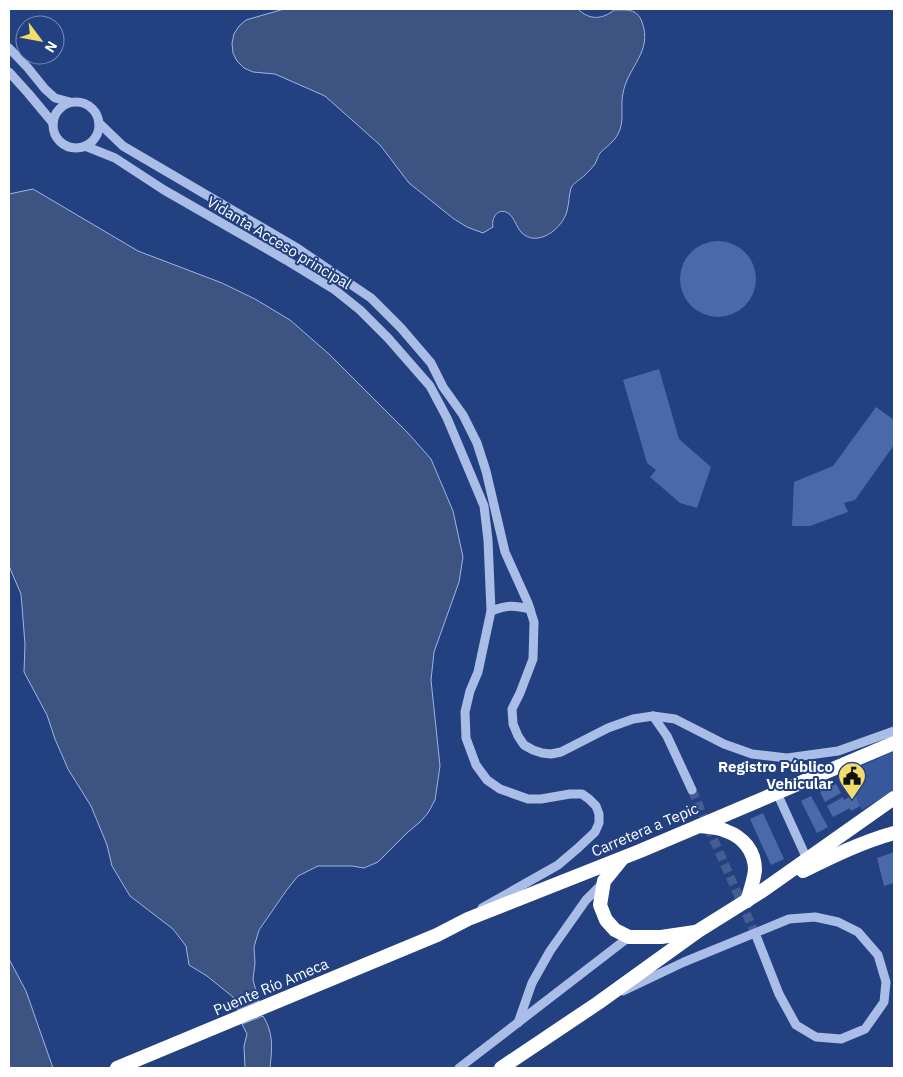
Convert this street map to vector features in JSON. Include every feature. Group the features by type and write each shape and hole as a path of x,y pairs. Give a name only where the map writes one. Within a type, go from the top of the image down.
{"highway":[{"name":"Carretera a Tepic","path":"437,935 468,919 623,858 894,744"},
{"path":"501,1068 598,1003 698,931 762,891 894,798"},
{"path":"698,826 727,831 743,841 752,853 755,870 747,901"},
{"path":"762,891 851,848 894,833"},
{"path":"623,858 604,882 600,905 606,920 615,930 629,937 661,937 698,931"},
{"name":"Puente Río Ameca","path":"117,1068 437,935"}],"street":[{"path":"9,48 55,98 70,102"},
{"name":"Vidanta Acceso principal","path":"9,72 53,123 57,138 63,144 78,148 85,146 115,158 164,190 335,290 360,310 388,338 430,386 448,418 484,506 488,540 491,611 478,672 470,691 465,712 466,738 476,765 487,780 500,790 528,799 582,794 596,806 600,814 599,823 594,832 558,865 486,906 468,919"},
{"path":"53,123 54,116 64,105 78,101 85,103 96,112 100,123 123,146 297,248 371,298 401,328 431,363 443,387 463,415 477,443 486,471 505,552 534,622 534,659 512,709 513,724 524,744 542,753 561,752 608,728 633,719 653,716 675,719 724,744 752,754 787,758 838,751 894,731"},
{"path":"85,146 97,136 100,123"},
{"path":"491,611 504,606 530,609"},
{"path":"653,716 667,736 692,790"},
{"path":"777,793 807,859"},
{"path":"518,1024 532,983 550,951 586,900 604,882"},
{"path":"598,1003 684,962 789,919 815,917 838,922 858,932 878,955 886,982 884,1002 865,1028 841,1039 816,1037 796,1026 780,994 757,938"},
{"path":"459,1068 629,937"}],"shaded area":[{"path":"284,9 578,9 591,17 605,16 614,10 627,10 634,12 640,17 645,33 642,51 623,93 622,119 618,134 600,153 595,164 572,186 567,211 560,224 548,234 534,238 527,237 521,232 508,213 501,211 494,217 493,227 483,233 467,227 409,183 380,145 325,96 275,74 253,72 244,68 237,61 233,53 232,43 234,34 239,26 246,20"},
{"path":"33,189 138,251 222,283 255,299 290,320 329,354 408,433 431,459 453,511 463,557 459,582 434,652 431,680 440,766 435,800 428,813 420,822 378,862 364,868 318,866 298,876 259,930 254,947 253,980 259,1001 238,1010 233,997 207,976 189,965 186,946 173,929 130,896 112,866 107,845 91,806 68,769 47,715 24,672 25,644 21,594 9,566 9,194"},
{"path":"894,751 894,790 862,810 846,773"},
{"path":"9,959 26,991 53,1068 9,1068"},
{"path":"263,1016 271,1035 270,1068 245,1068 244,1046 247,1034 242,1024"}],"building":[{"path":"718,241 732,244 745,252 753,265 756,279 753,293 745,306 732,314 718,317 704,314 691,306 683,293 680,279 683,265 691,252 704,244"},
{"path":"659,369 679,439 711,467 697,508 680,503 650,477 656,470 647,463 623,380"},
{"path":"876,407 894,420 894,445 855,500 844,503 848,512 810,526 792,526 794,482 833,466"},
{"path":"836,784 841,793 825,802 820,792"},
{"path":"855,794 860,806 851,811 850,808 833,817 827,806 843,797 844,800"},
{"path":"811,796 828,827 817,833 801,801"},
{"path":"763,813 784,859 771,865 750,819"},
{"path":"894,852 894,883 884,886 877,858"}],"tunnel":[{"path":"692,790 757,938"}],"place":[{"name":"Registro Público Vehicular","path":"852,800"}]}
